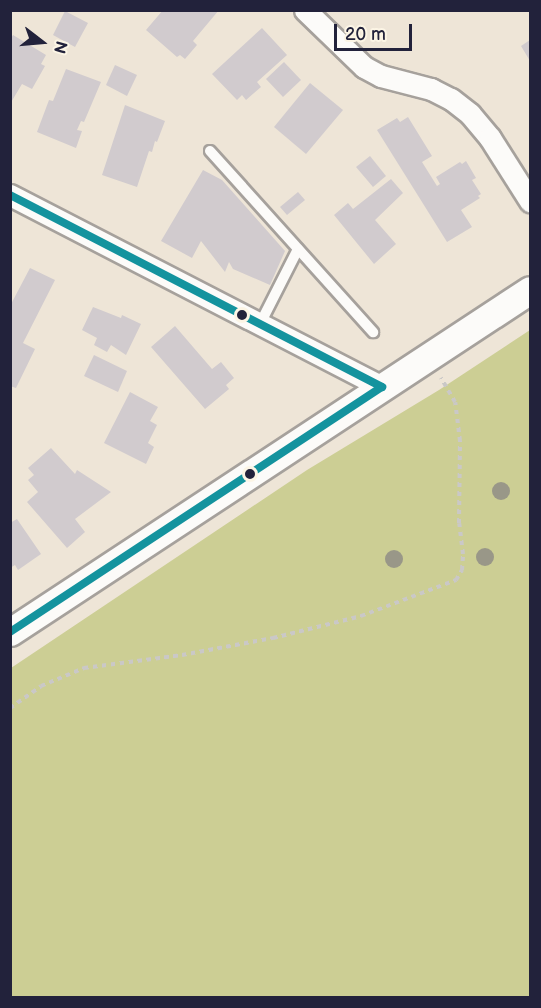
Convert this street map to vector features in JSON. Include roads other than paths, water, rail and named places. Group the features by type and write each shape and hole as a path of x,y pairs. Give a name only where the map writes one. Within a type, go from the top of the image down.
{"street":[{"path":"305,10 364,67 381,76 431,89 451,99 470,114 490,138 531,201"},
{"path":"10,195 382,387"},
{"path":"10,632 531,290"}],"lane":[{"path":"210,151 373,332"},
{"path":"260,324 298,249"}]}
